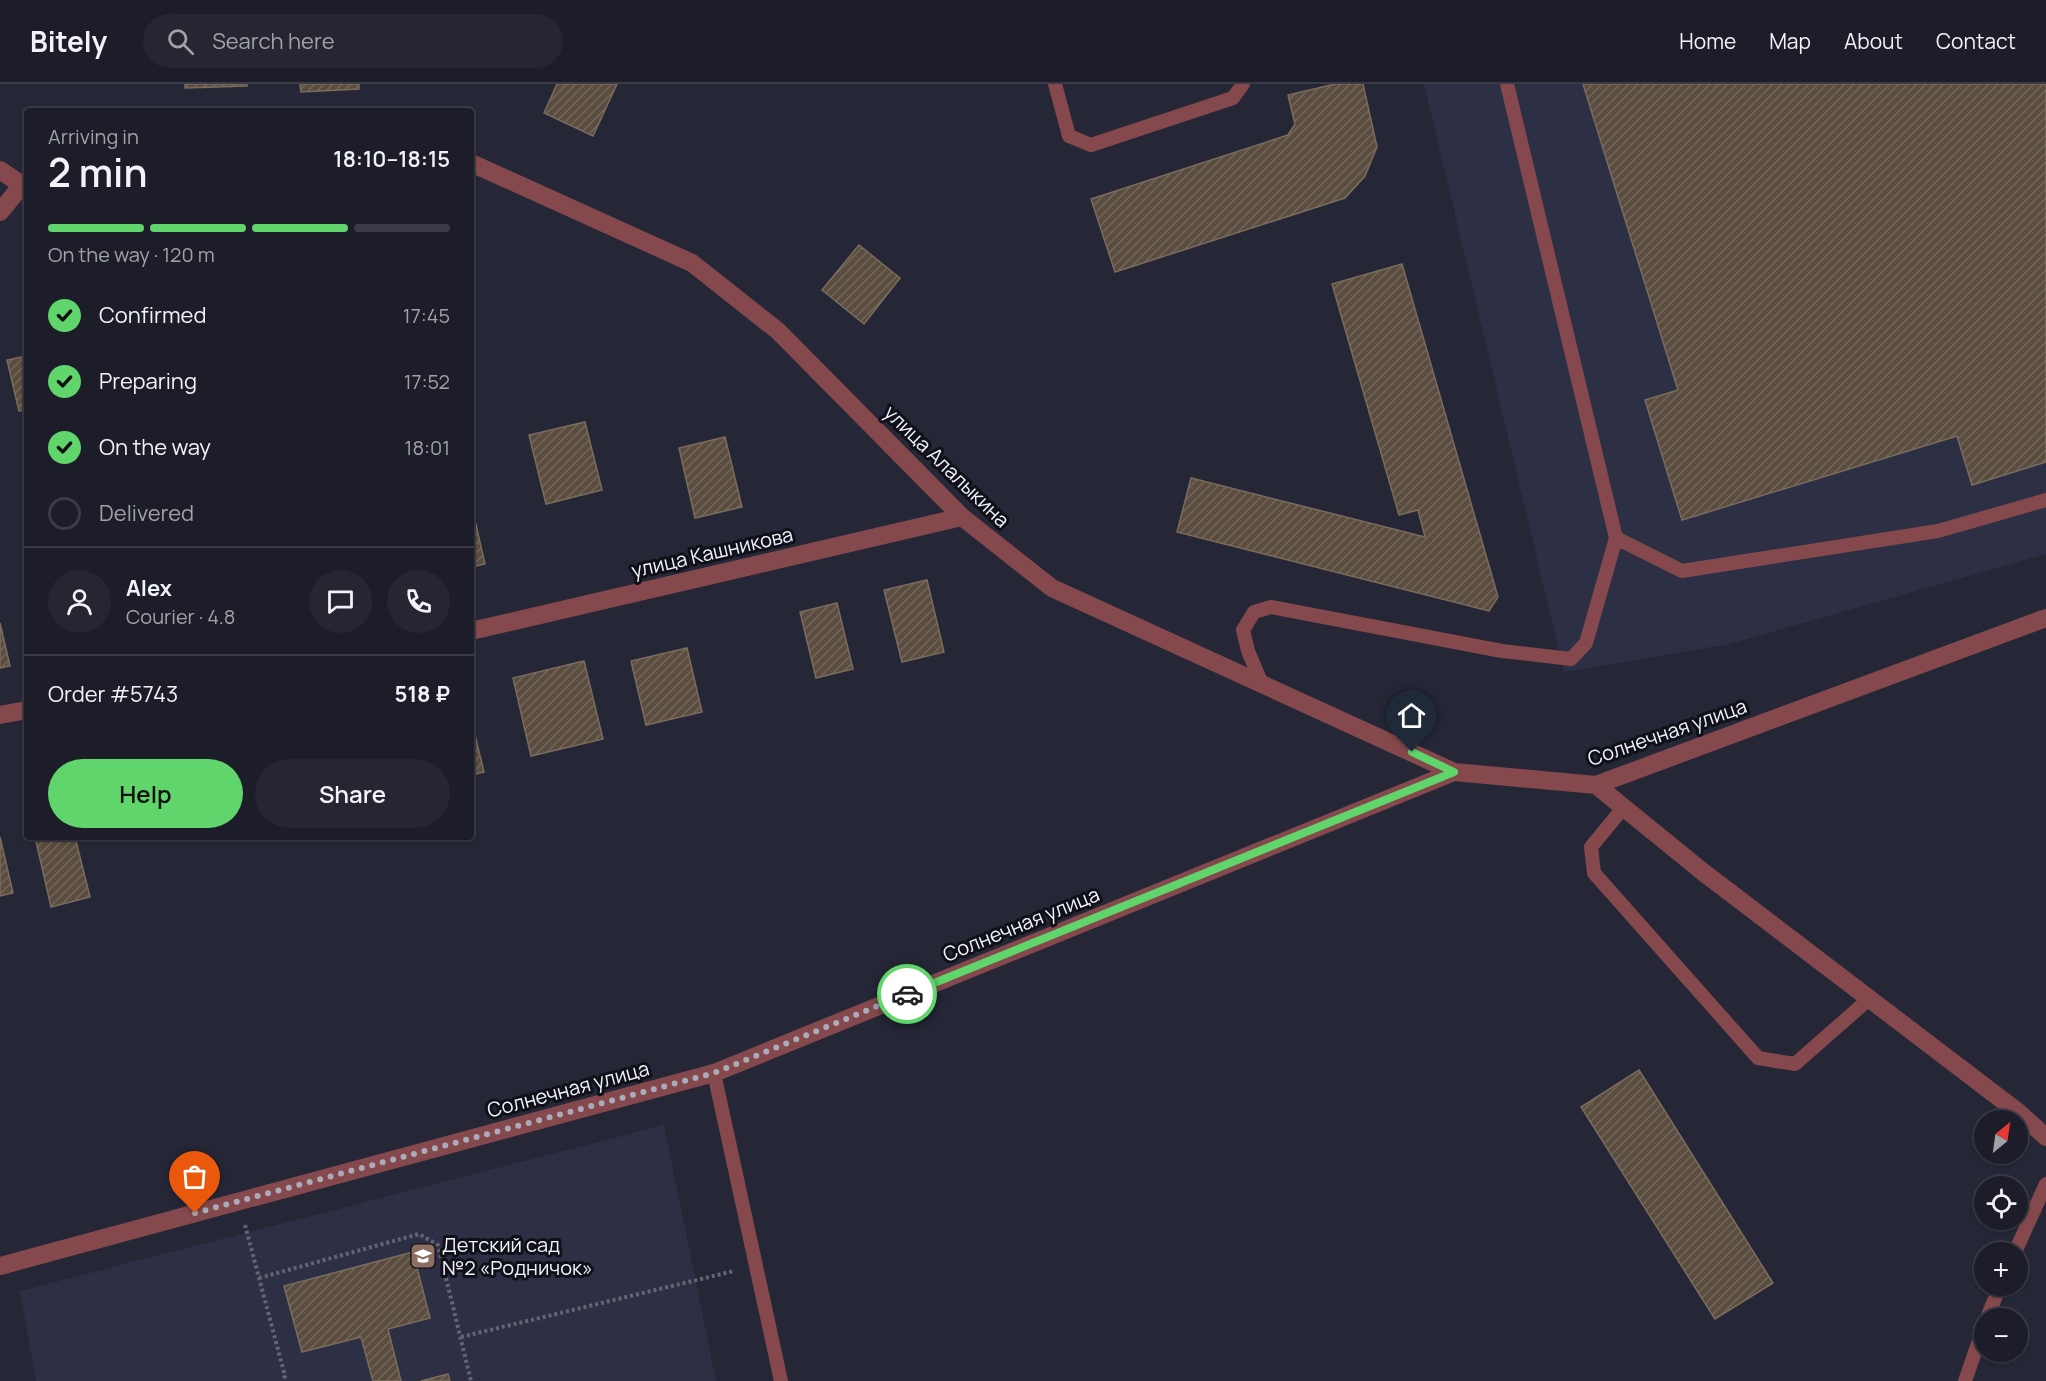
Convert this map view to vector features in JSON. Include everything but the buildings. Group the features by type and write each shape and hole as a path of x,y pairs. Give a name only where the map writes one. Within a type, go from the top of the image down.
{"street":[{"name":"улица Алалыкина","path":"474,164 692,263 778,331 962,517 1052,588 1454,772"},
{"path":"0,170 24,184"},
{"path":"0,212 24,186"},
{"name":"улица Кашникова","path":"474,630 962,517"},
{"name":"Солнечная улица","path":"0,1266 714,1073 1454,772 1596,785 2046,618"},
{"path":"0,716 24,711"},
{"path":"1596,785 1702,872 2018,1112 2046,1137"}],"lane":[{"path":"1055,84 1069,136 1091,144 1233,98 1243,84"},
{"path":"1262,684 1248,651 1243,630 1254,612 1271,607 1503,651 1571,659 1586,643 1616,538 1507,84"},
{"path":"1616,538 1682,571 1938,531 2046,500"},
{"path":"1624,807 1591,847 1594,873 1758,1058 1795,1064 1869,999"},
{"path":"714,1073 780,1381"},
{"path":"2020,1242 2046,1184"},
{"path":"1965,1381 1974,1355"}],"path":[{"path":"239,1201 285,1376 282,1381"},
{"path":"259,1278 419,1234 438,1245 471,1381"},
{"path":"461,1336 756,1266"}],"shaded area":[{"path":"1424,84 2046,84 2046,554 1729,644 1564,672"},
{"name":"Детский сад №2 «Родничок»","path":"664,1125 716,1381 36,1381 20,1291"}],"way so far":[{"path":"195,1213 714,1073 907,994"}],"place":[{"name":"Детский сад №2 «Родничок»","path":"423,1256"}],"route":[{"path":"907,994 1454,772 1412,752"}]}
